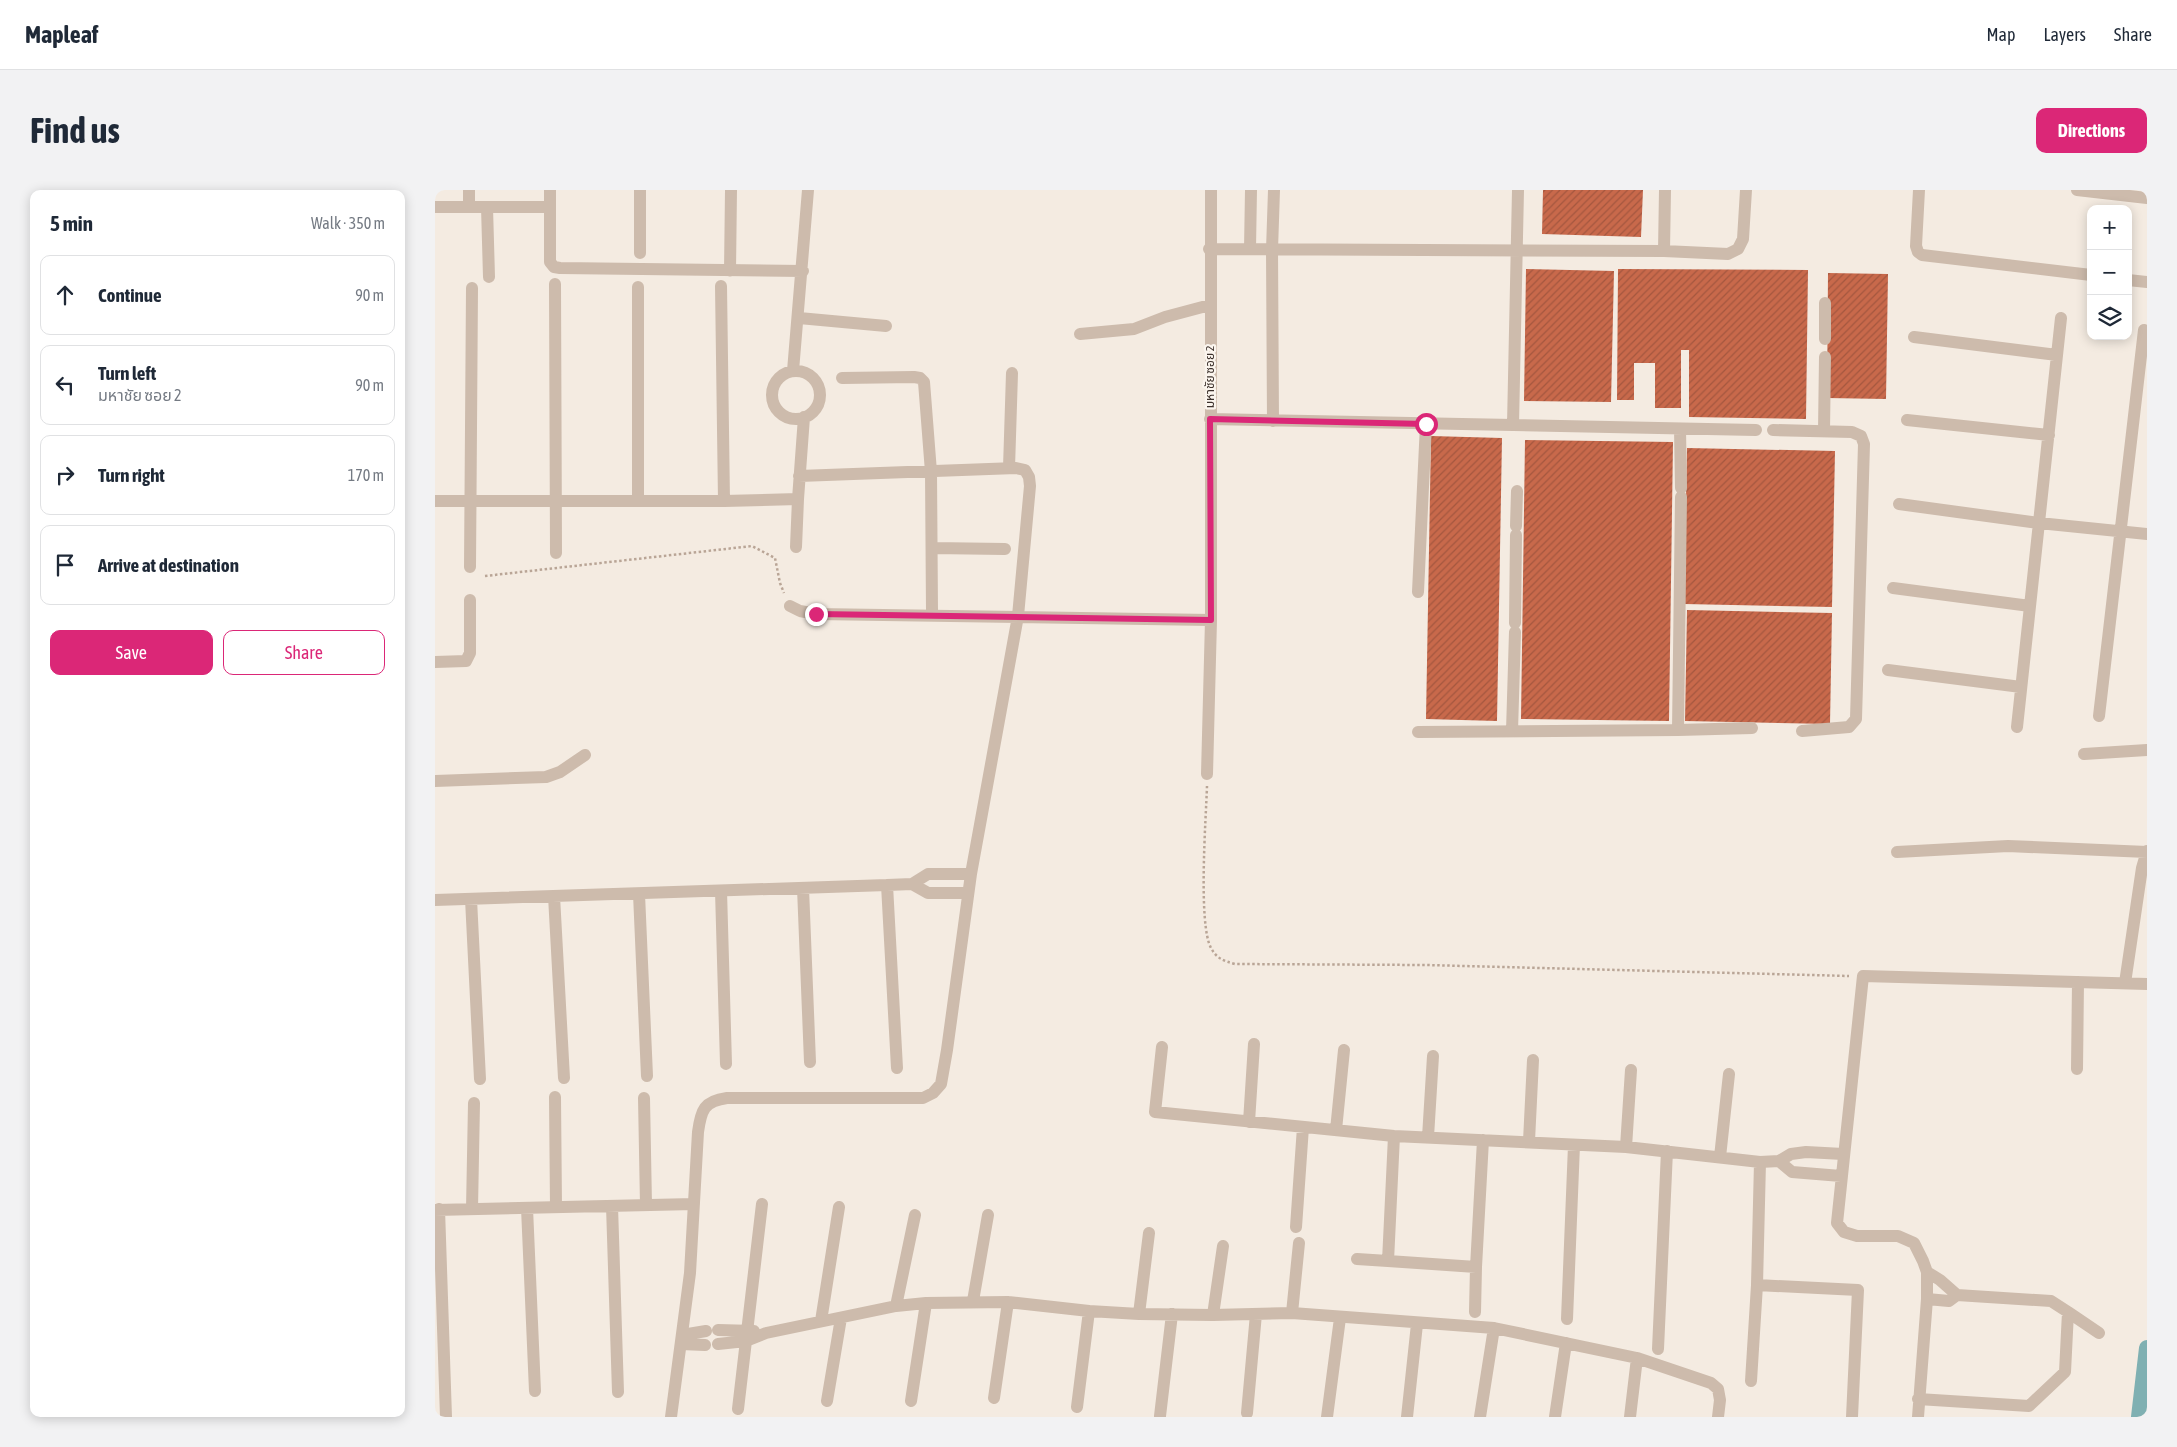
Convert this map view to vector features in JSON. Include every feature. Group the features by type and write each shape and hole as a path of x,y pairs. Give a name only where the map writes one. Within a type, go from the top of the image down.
{"street":[{"path":"469,190 469,207"},
{"path":"550,190 550,262 554,267 803,271"},
{"path":"640,190 640,253"},
{"path":"729,270 731,190"},
{"path":"793,371 803,271 808,190"},
{"name":"มหาชัย ซอย 2","path":"1207,774 1211,620 1209,249 1211,190"},
{"path":"1250,249 1251,190"},
{"path":"1273,421 1272,250 1274,190"},
{"path":"1513,425 1518,190"},
{"path":"1664,250 1665,190"},
{"path":"1209,249 1664,250 1728,254 1738,250 1743,239 1746,190"},
{"path":"1919,190 1915,246 1918,252 1923,255 2087,275"},
{"path":"2077,190 2147,198"},
{"path":"435,207 550,207"},
{"path":"487,207 489,277"},
{"path":"2132,280 2147,282"},
{"path":"555,284 556,553"},
{"path":"721,286 724,501"},
{"path":"638,287 638,500"},
{"path":"469,567 472,288"},
{"path":"1825,303 1825,339"},
{"path":"1080,334 1134,329 1165,317 1210,305"},
{"path":"799,318 885,326"},
{"path":"2017,727 2061,318"},
{"path":"2099,716 2144,330"},
{"path":"1914,337 2057,355"},
{"path":"1825,357 1825,431"},
{"path":"793,371 808,374 819,386 820,394 816,408 803,417 795,418 779,411 773,395 778,379 793,371"},
{"path":"1009,468 1012,373"},
{"path":"842,378 914,377 920,378 924,382 931,472 932,611"},
{"path":"796,547 803,417"},
{"path":"1210,419 1756,430"},
{"path":"1907,420 2049,435"},
{"path":"1418,592 1426,424"},
{"path":"1678,730 1680,429"},
{"path":"1773,430 1852,432 1861,436 1864,444 1856,719 1849,727 1802,731"},
{"path":"671,1417 690,1273 700,1119 705,1107 714,1100 736,1098 923,1098 933,1093 941,1084 971,874 1018,616 1030,486 1025,470 1009,468 799,476"},
{"path":"1512,731 1517,491"},
{"path":"435,501 724,501 798,498"},
{"path":"1899,504 2039,523 2147,534"},
{"path":"932,548 1005,549"},
{"path":"1893,588 2030,606"},
{"path":"435,662 466,661 470,653 470,600"},
{"path":"790,606 800,611 816,614 1211,620"},
{"path":"1888,670 2021,687"},
{"path":"1418,732 1752,728"},
{"path":"2084,754 2147,750"},
{"path":"435,781 546,777 560,772 585,755"},
{"path":"1897,852 2007,846 2147,852 2125,983"},
{"path":"435,900 913,884 928,874 971,874"},
{"path":"913,884 928,893 968,893"},
{"path":"887,885 897,1068"},
{"path":"803,888 810,1062"},
{"path":"721,891 725,1064"},
{"path":"639,894 647,1076"},
{"path":"554,896 564,1078"},
{"path":"471,899 480,1080"},
{"path":"1918,1417 1927,1300 1927,1272 1914,1243 1898,1236 1857,1236 1844,1232 1837,1223 1863,976 2144,984"},
{"path":"2077,1069 2078,982"},
{"path":"1249,1122 1254,1044"},
{"path":"1162,1047 1155,1112 1394,1136 1529,1141 1574,1146 1667,1151 1760,1162 1779,1161 1791,1154 1799,1153 1843,1154"},
{"path":"1337,1130 1344,1050"},
{"path":"1427,1138 1433,1056"},
{"path":"1529,1141 1533,1060"},
{"path":"1626,1148 1631,1070"},
{"path":"1720,1157 1729,1074"},
{"path":"555,1097 556,1207"},
{"path":"644,1098 645,1205"},
{"path":"472,1208 474,1103"},
{"path":"1296,1227 1303,1127"},
{"path":"1388,1261 1394,1136"},
{"path":"1475,1312 1483,1140"},
{"path":"1567,1319 1574,1146"},
{"path":"1657,1348 1667,1151"},
{"path":"1779,1161 1792,1172 1841,1176"},
{"path":"1751,1381 1757,1285 1760,1162"},
{"path":"446,1417 437,1210 694,1204"},
{"path":"738,1409 762,1204"},
{"path":"612,1206 618,1392"},
{"path":"821,1321 839,1207"},
{"path":"527,1208 535,1391"},
{"path":"973,1301 988,1214"},
{"path":"897,1306 915,1215"},
{"path":"1139,1314 1149,1233"},
{"path":"1292,1313 1299,1243"},
{"path":"1213,1315 1223,1246"},
{"path":"1357,1259 1476,1267"},
{"path":"1927,1272 1957,1295 2051,1301 2099,1333"},
{"path":"1757,1285 1858,1290 1852,1417"},
{"path":"1927,1300 1949,1301 1957,1295"},
{"path":"682,1340 712,1344 897,1306 973,1301 1008,1302 1089,1311 1139,1314 1292,1313 1417,1324 1494,1328 1637,1358 1711,1383 1718,1389 1720,1400 1718,1417"},
{"path":"994,1398 1008,1302"},
{"path":"911,1401 926,1303"},
{"path":"1077,1407 1089,1311"},
{"path":"1918,1399 2029,1406 2065,1372 2068,1312"},
{"path":"1160,1416 1172,1314"},
{"path":"1247,1413 1256,1314"},
{"path":"827,1401 841,1318"},
{"path":"1327,1417 1340,1318"},
{"path":"1407,1417 1417,1324"},
{"path":"1480,1417 1494,1328"},
{"path":"682,1340 712,1330 746,1336"},
{"path":"1555,1417 1566,1343"},
{"path":"1629,1417 1637,1358"}],"path":[{"path":"485,576 753,546 775,558 780,583 790,606"},
{"path":"1207,774 1205,917 1210,946 1219,959 1235,964 1426,965 1863,976"}],"building":[{"path":"1543,190 1643,190 1641,237 1542,234"},
{"path":"1526,269 1614,271 1611,402 1524,401"},
{"path":"1618,269 1808,270 1806,419 1689,417 1689,350 1681,350 1681,408 1655,408 1655,363 1634,363 1634,400 1617,400"},
{"path":"1828,273 1888,274 1886,399 1827,398"},
{"path":"1431,436 1502,438 1497,721 1426,719"},
{"path":"1525,440 1673,442 1669,721 1521,719"},
{"path":"1687,448 1835,451 1832,607 1684,604"},
{"path":"1687,610 1832,613 1830,724 1685,721"}],"waterway":[{"path":"2139,1417 2147,1348"}],"route":[{"path":"816,614 1211,620 1210,419 1426,424"}]}
